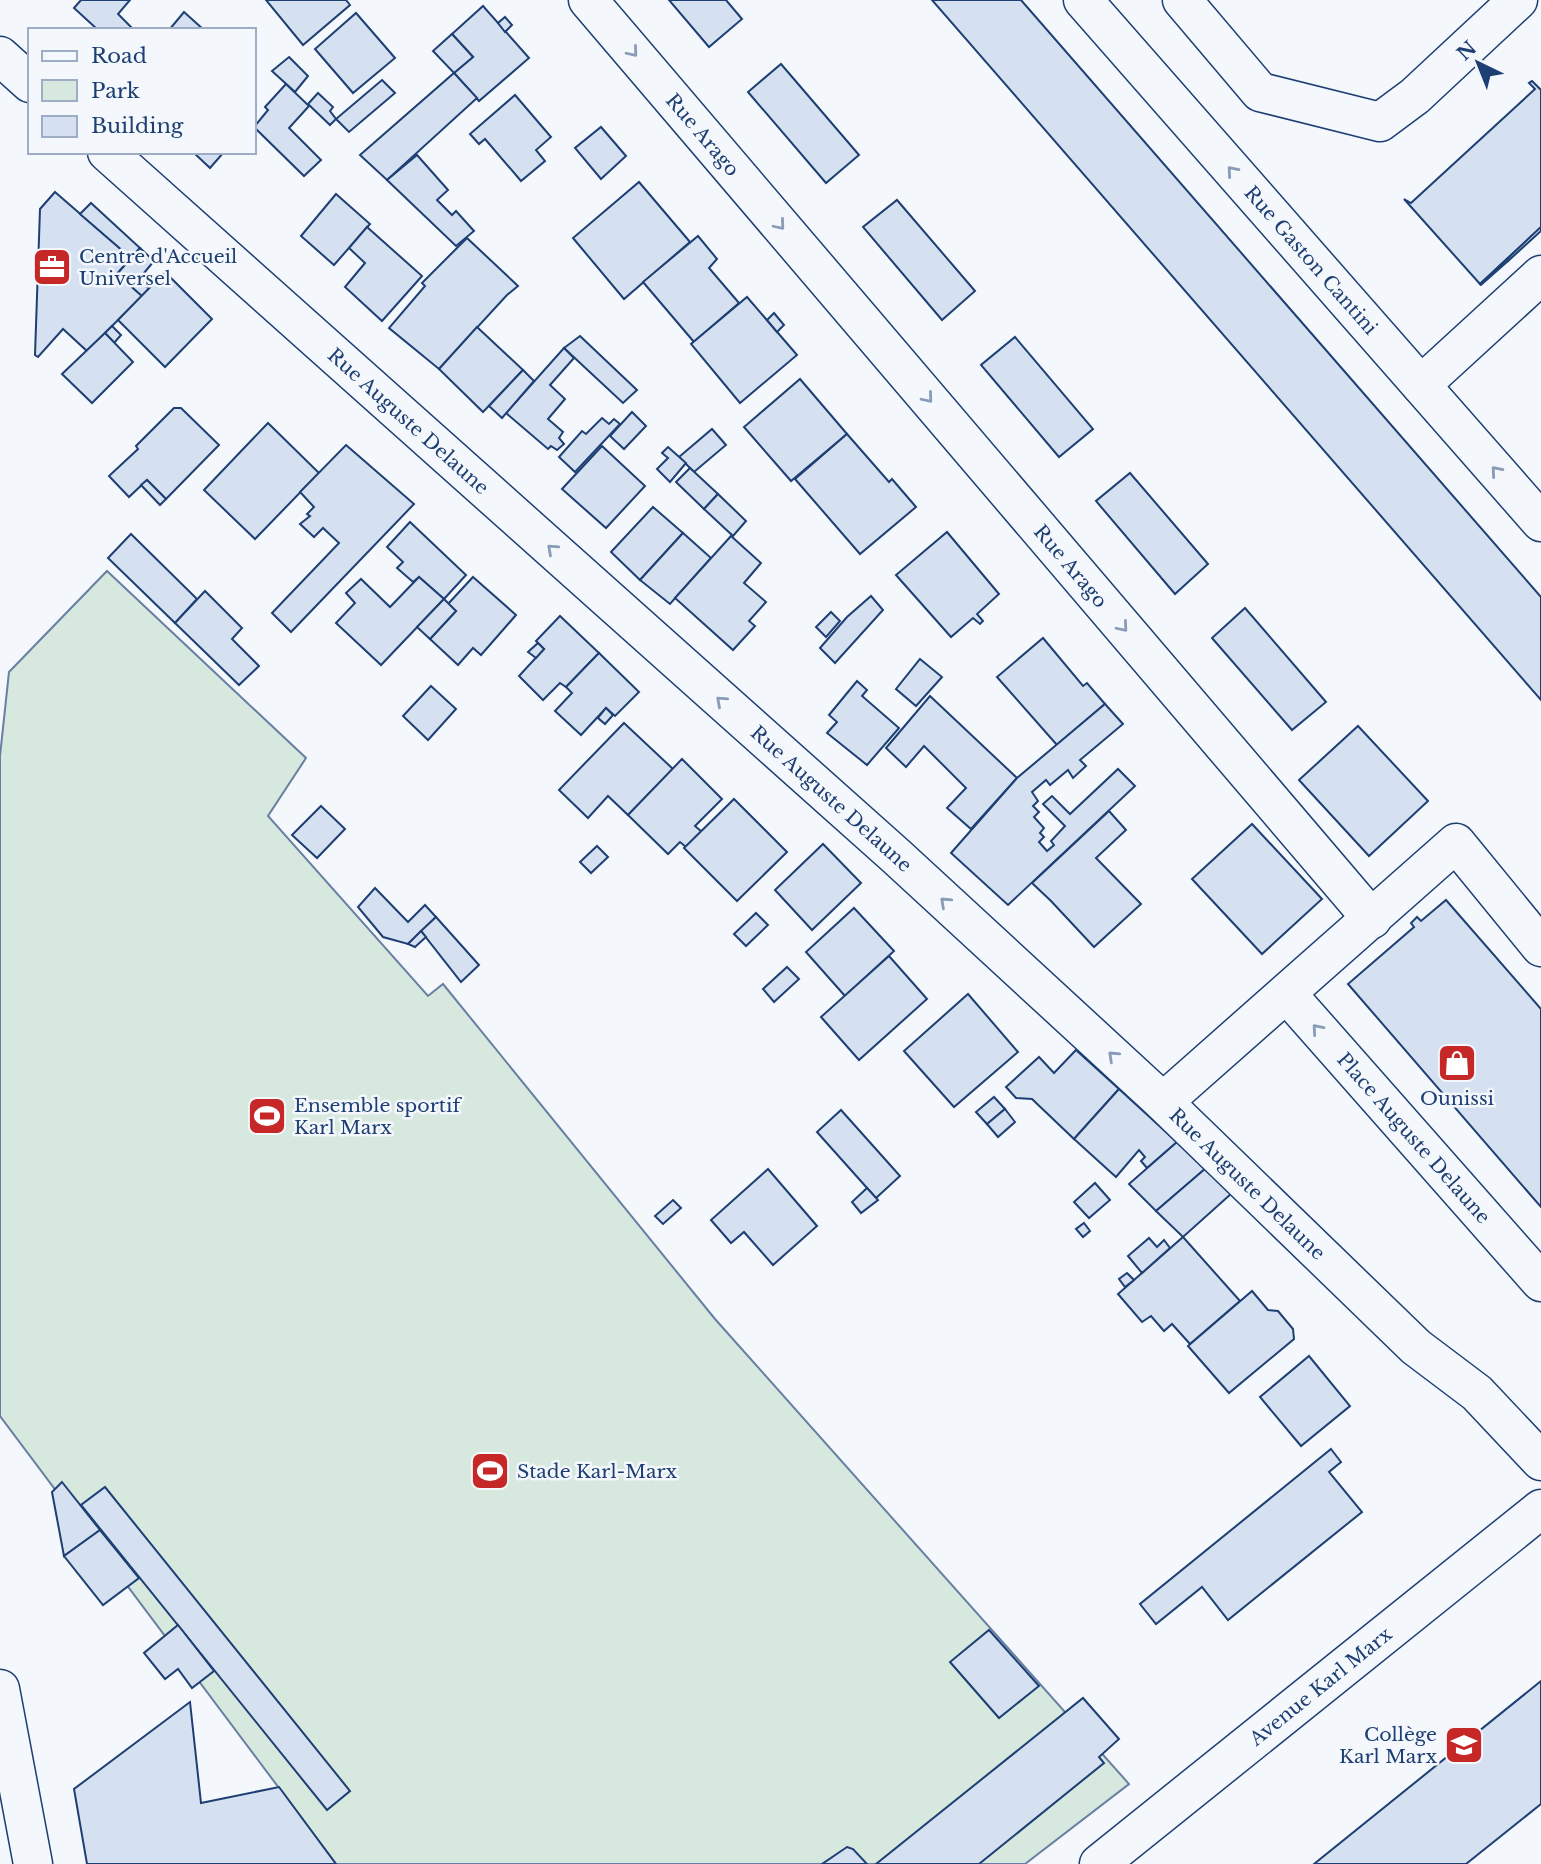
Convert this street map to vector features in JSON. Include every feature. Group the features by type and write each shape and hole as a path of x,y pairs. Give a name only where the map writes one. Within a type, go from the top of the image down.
{"street":[{"name":"Rue Arago","path":"588,0 1372,919"},
{"name":"Rue Gaston Cantini","path":"1083,0 1541,522"},
{"path":"1182,0 1260,92 1380,122 1415,96 1518,0"},
{"path":"0,56 28,81"},
{"name":"Rue Auguste Delaune","path":"109,154 895,856 1163,1102 1416,1347 1477,1393 1541,1461"},
{"path":"1421,385 1541,275"},
{"path":"1163,1102 1456,844 1541,947"},
{"name":"Place Auguste Delaune","path":"1287,994 1541,1282"},
{"name":"Avenue Karl Marx","path":"1099,1864 1541,1509"},
{"path":"0,1689 33,1864"}],"green space":[{"name":"Stade Karl-Marx","path":"107,571 306,758 268,816 428,996 443,984 715,1319 1129,1784 1025,1864 336,1864 0,1416 0,756 9,672"}],"building":[{"path":"81,0 130,0 118,14 132,28 96,28 74,8"},
{"path":"266,0 346,0 350,5 303,45"},
{"path":"669,0 726,0 742,19 709,47"},
{"path":"932,0 1021,0 1541,597 1541,700"},
{"path":"483,6 529,58 479,101 454,73 473,57 452,34"},
{"path":"184,12 202,28 171,28"},
{"path":"356,13 395,58 353,93 315,49"},
{"path":"505,17 512,25 505,32 498,23"},
{"path":"452,34 473,57 454,73 433,51"},
{"path":"289,57 308,76 295,92 272,71"},
{"path":"781,64 859,155 826,183 748,92"},
{"path":"454,73 477,98 387,180 360,155"},
{"path":"382,80 395,93 349,132 336,119"},
{"path":"1532,81 1541,90 1541,227 1480,284 1404,199 1411,203 1535,89 1529,83"},
{"path":"286,84 309,106 289,128 321,160 304,176 256,129 256,125 268,110 265,107"},
{"path":"318,93 333,107 330,111 336,119 330,125 308,104"},
{"path":"515,95 551,137 536,150 545,161 521,181 485,139 479,144 470,134"},
{"path":"601,127 626,156 601,179 575,148"},
{"path":"195,154 222,154 210,168"},
{"path":"417,155 448,190 437,200 452,215 456,211 474,231 456,246 387,180"},
{"path":"639,182 690,242 624,299 573,238"},
{"path":"55,192 131,258 117,274 142,296 87,351 63,329 38,357 35,355 40,209"},
{"path":"336,194 370,224 334,265 301,236"},
{"path":"897,200 975,291 942,320 863,227"},
{"path":"91,203 140,248 131,258 80,214"},
{"path":"367,227 422,276 382,321 345,287 365,263 349,248"},
{"path":"1541,227 1541,231 1508,261 1507,259"},
{"path":"698,236 717,259 709,268 739,303 694,342 643,282"},
{"path":"467,238 518,286 439,369 389,328 425,286 422,283"},
{"path":"140,248 154,261 139,279 149,289 142,296 117,274"},
{"path":"1507,259 1508,261 1480,284"},
{"path":"165,272 212,319 165,367 118,320"},
{"path":"747,297 797,355 740,403 691,344"},
{"path":"774,313 784,325 777,332 767,320"},
{"path":"112,326 121,335 114,343 105,333"},
{"path":"477,327 523,370 483,412 439,369"},
{"path":"105,333 133,362 92,403 62,374"},
{"path":"580,336 637,390 623,403 564,348"},
{"path":"1015,337 1093,429 1059,457 981,365"},
{"path":"564,348 574,358 550,385 565,399 548,419 563,432 559,438 564,444 557,450 551,446 548,449 506,413"},
{"path":"523,370 534,381 502,418 489,406"},
{"path":"800,379 847,434 791,481 744,427"},
{"path":"174,408 181,408 219,445 166,499 147,480 129,497 109,476 138,449 136,446"},
{"path":"632,412 646,426 624,449 610,436"},
{"path":"602,418 609,424 614,419 620,424 575,472 559,457 582,431 586,434"},
{"path":"268,423 319,473 255,539 204,490"},
{"path":"712,429 726,445 694,472 679,457"},
{"path":"847,434 889,482 892,479 916,507 860,554 795,479"},
{"path":"346,445 414,504 291,632 272,613 339,543 323,528 314,537 300,524 310,516 307,514 314,507 300,492"},
{"path":"602,446 645,486 606,528 562,489"},
{"path":"668,447 686,463 670,482 657,469 668,458 662,453"},
{"path":"690,468 718,494 704,509 676,482"},
{"path":"1130,473 1208,564 1175,594 1096,501"},
{"path":"147,480 166,499 160,505 141,485"},
{"path":"718,494 746,521 733,536 704,509"},
{"path":"653,507 683,533 640,580 611,552"},
{"path":"410,522 466,575 444,599 419,577 413,582 397,568 403,562 387,547"},
{"path":"947,532 999,594 977,614 983,621 980,624 973,618 951,637 896,575"},
{"path":"683,533 711,558 670,604 640,580"},
{"path":"131,534 197,599 175,623 108,558"},
{"path":"731,536 761,563 744,583 766,602 749,621 755,626 733,650 675,598"},
{"path":"419,577 444,599 381,665 336,623 355,603 346,593 361,579 390,607"},
{"path":"473,577 516,615 481,655 473,648 458,665 430,639 456,611 448,604"},
{"path":"205,591 242,628 232,639 259,666 239,685 175,623"},
{"path":"871,596 883,610 835,663 820,648 847,617"},
{"path":"444,599 456,611 430,639 417,627"},
{"path":"1245,608 1326,702 1292,730 1212,638"},
{"path":"831,612 840,621 826,637 816,627"},
{"path":"560,616 599,653 566,687 560,683 543,700 519,676 544,649 536,641"},
{"path":"1043,638 1083,686 1087,683 1105,704 1057,745 997,677"},
{"path":"538,643 544,649 536,658 528,652"},
{"path":"599,653 639,692 615,716 606,708 581,735 555,711 572,693 566,687"},
{"path":"920,659 942,677 916,706 896,689"},
{"path":"857,681 867,690 862,696 899,728 867,765 827,733 837,722 829,715"},
{"path":"431,686 456,709 428,740 403,716"},
{"path":"930,696 1017,778 971,829 947,808 966,788 924,746 906,767 886,748"},
{"path":"1105,704 1123,724 1080,760 1086,766 1073,778 1068,770 1050,785 1046,780 1032,792 1038,801 1033,806 1039,812 1034,817 1044,828 1040,833 1044,837 1039,842 1047,851 1054,845 1051,841 1065,826 1043,804 1052,796 1070,814 1118,769 1135,786 1008,905 951,853 1017,778"},
{"path":"606,708 613,715 605,724 598,718"},
{"path":"624,723 673,769 628,815 608,796 588,818 559,790"},
{"path":"1358,726 1428,801 1369,856 1299,780"},
{"path":"682,759 722,799 695,826 702,832 686,847 680,842 668,854 628,815"},
{"path":"734,799 787,852 737,901 684,848"},
{"path":"321,806 345,829 317,858 292,835"},
{"path":"1109,811 1126,830 1096,858 1141,904 1094,947 1032,883"},
{"path":"1252,824 1322,899 1262,954 1192,879"},
{"path":"823,844 861,883 812,930 775,890"},
{"path":"597,846 608,857 591,873 580,862"},
{"path":"375,888 408,922 425,905 436,917 408,944 383,937 358,907"},
{"path":"1446,900 1541,1009 1541,1207 1348,984 1414,927 1411,923 1417,917 1421,921"},
{"path":"854,908 894,951 845,996 806,952"},
{"path":"756,913 768,925 746,946 734,934"},
{"path":"436,917 479,965 461,982 421,931"},
{"path":"421,931 426,937 415,947 408,944"},
{"path":"889,956 927,999 859,1060 821,1017"},
{"path":"787,967 799,979 774,1002 763,989"},
{"path":"968,994 1018,1052 954,1107 904,1051"},
{"path":"1076,1050 1119,1089 1074,1139 1032,1099 1016,1098 1006,1087 1039,1057 1054,1073"},
{"path":"1119,1089 1177,1142 1147,1168 1141,1161 1145,1157 1139,1150 1116,1177 1074,1139"},
{"path":"994,1097 1005,1109 987,1124 976,1112"},
{"path":"1005,1109 1015,1122 998,1137 987,1124"},
{"path":"841,1110 900,1176 876,1198 817,1132"},
{"path":"1177,1142 1206,1168 1156,1211 1129,1184"},
{"path":"1206,1168 1232,1193 1183,1237 1156,1211"},
{"path":"768,1169 817,1226 773,1265 744,1232 731,1243 711,1220"},
{"path":"1095,1183 1110,1200 1089,1218 1074,1202"},
{"path":"867,1188 878,1200 861,1213 852,1202"},
{"path":"673,1200 681,1208 663,1224 655,1216"},
{"path":"1084,1223 1090,1231 1083,1237 1076,1229"},
{"path":"1183,1237 1240,1301 1190,1344 1172,1324 1164,1331 1151,1316 1142,1322 1118,1294"},
{"path":"1149,1238 1157,1247 1164,1240 1170,1248 1142,1273 1128,1256"},
{"path":"1127,1273 1134,1280 1125,1287 1119,1279"},
{"path":"1252,1291 1268,1310 1278,1311 1293,1329 1294,1339 1229,1393 1188,1346"},
{"path":"1309,1356 1350,1406 1301,1446 1260,1397"},
{"path":"1331,1449 1341,1462 1329,1472 1362,1512 1228,1620 1202,1587 1156,1624 1140,1604"},
{"path":"62,1482 100,1530 64,1556 52,1492"},
{"path":"105,1487 350,1791 327,1810 81,1505"},
{"path":"100,1530 139,1578 103,1605 64,1556"},
{"path":"178,1625 214,1671 192,1688 178,1669 165,1679 144,1653"},
{"path":"989,1630 1039,1686 999,1718 950,1662"},
{"path":"1541,1681 1541,1804 1466,1864 1314,1864"},
{"path":"1083,1698 1119,1739 1099,1757 1104,1763 979,1864 876,1864"},
{"path":"190,1702 201,1803 279,1787 336,1864 87,1864 74,1789"},
{"path":"847,1847 853,1849 867,1864 822,1864"}],"place":[{"name":"Centre d'Accueil Universel","path":"52,267"},
{"name":"Ounissi","path":"1457,1063"},
{"name":"Ensemble sportif Karl Marx","path":"267,1116"},
{"name":"Stade Karl-Marx","path":"490,1471"},
{"name":"Collège Karl Marx","path":"1464,1745"}]}
